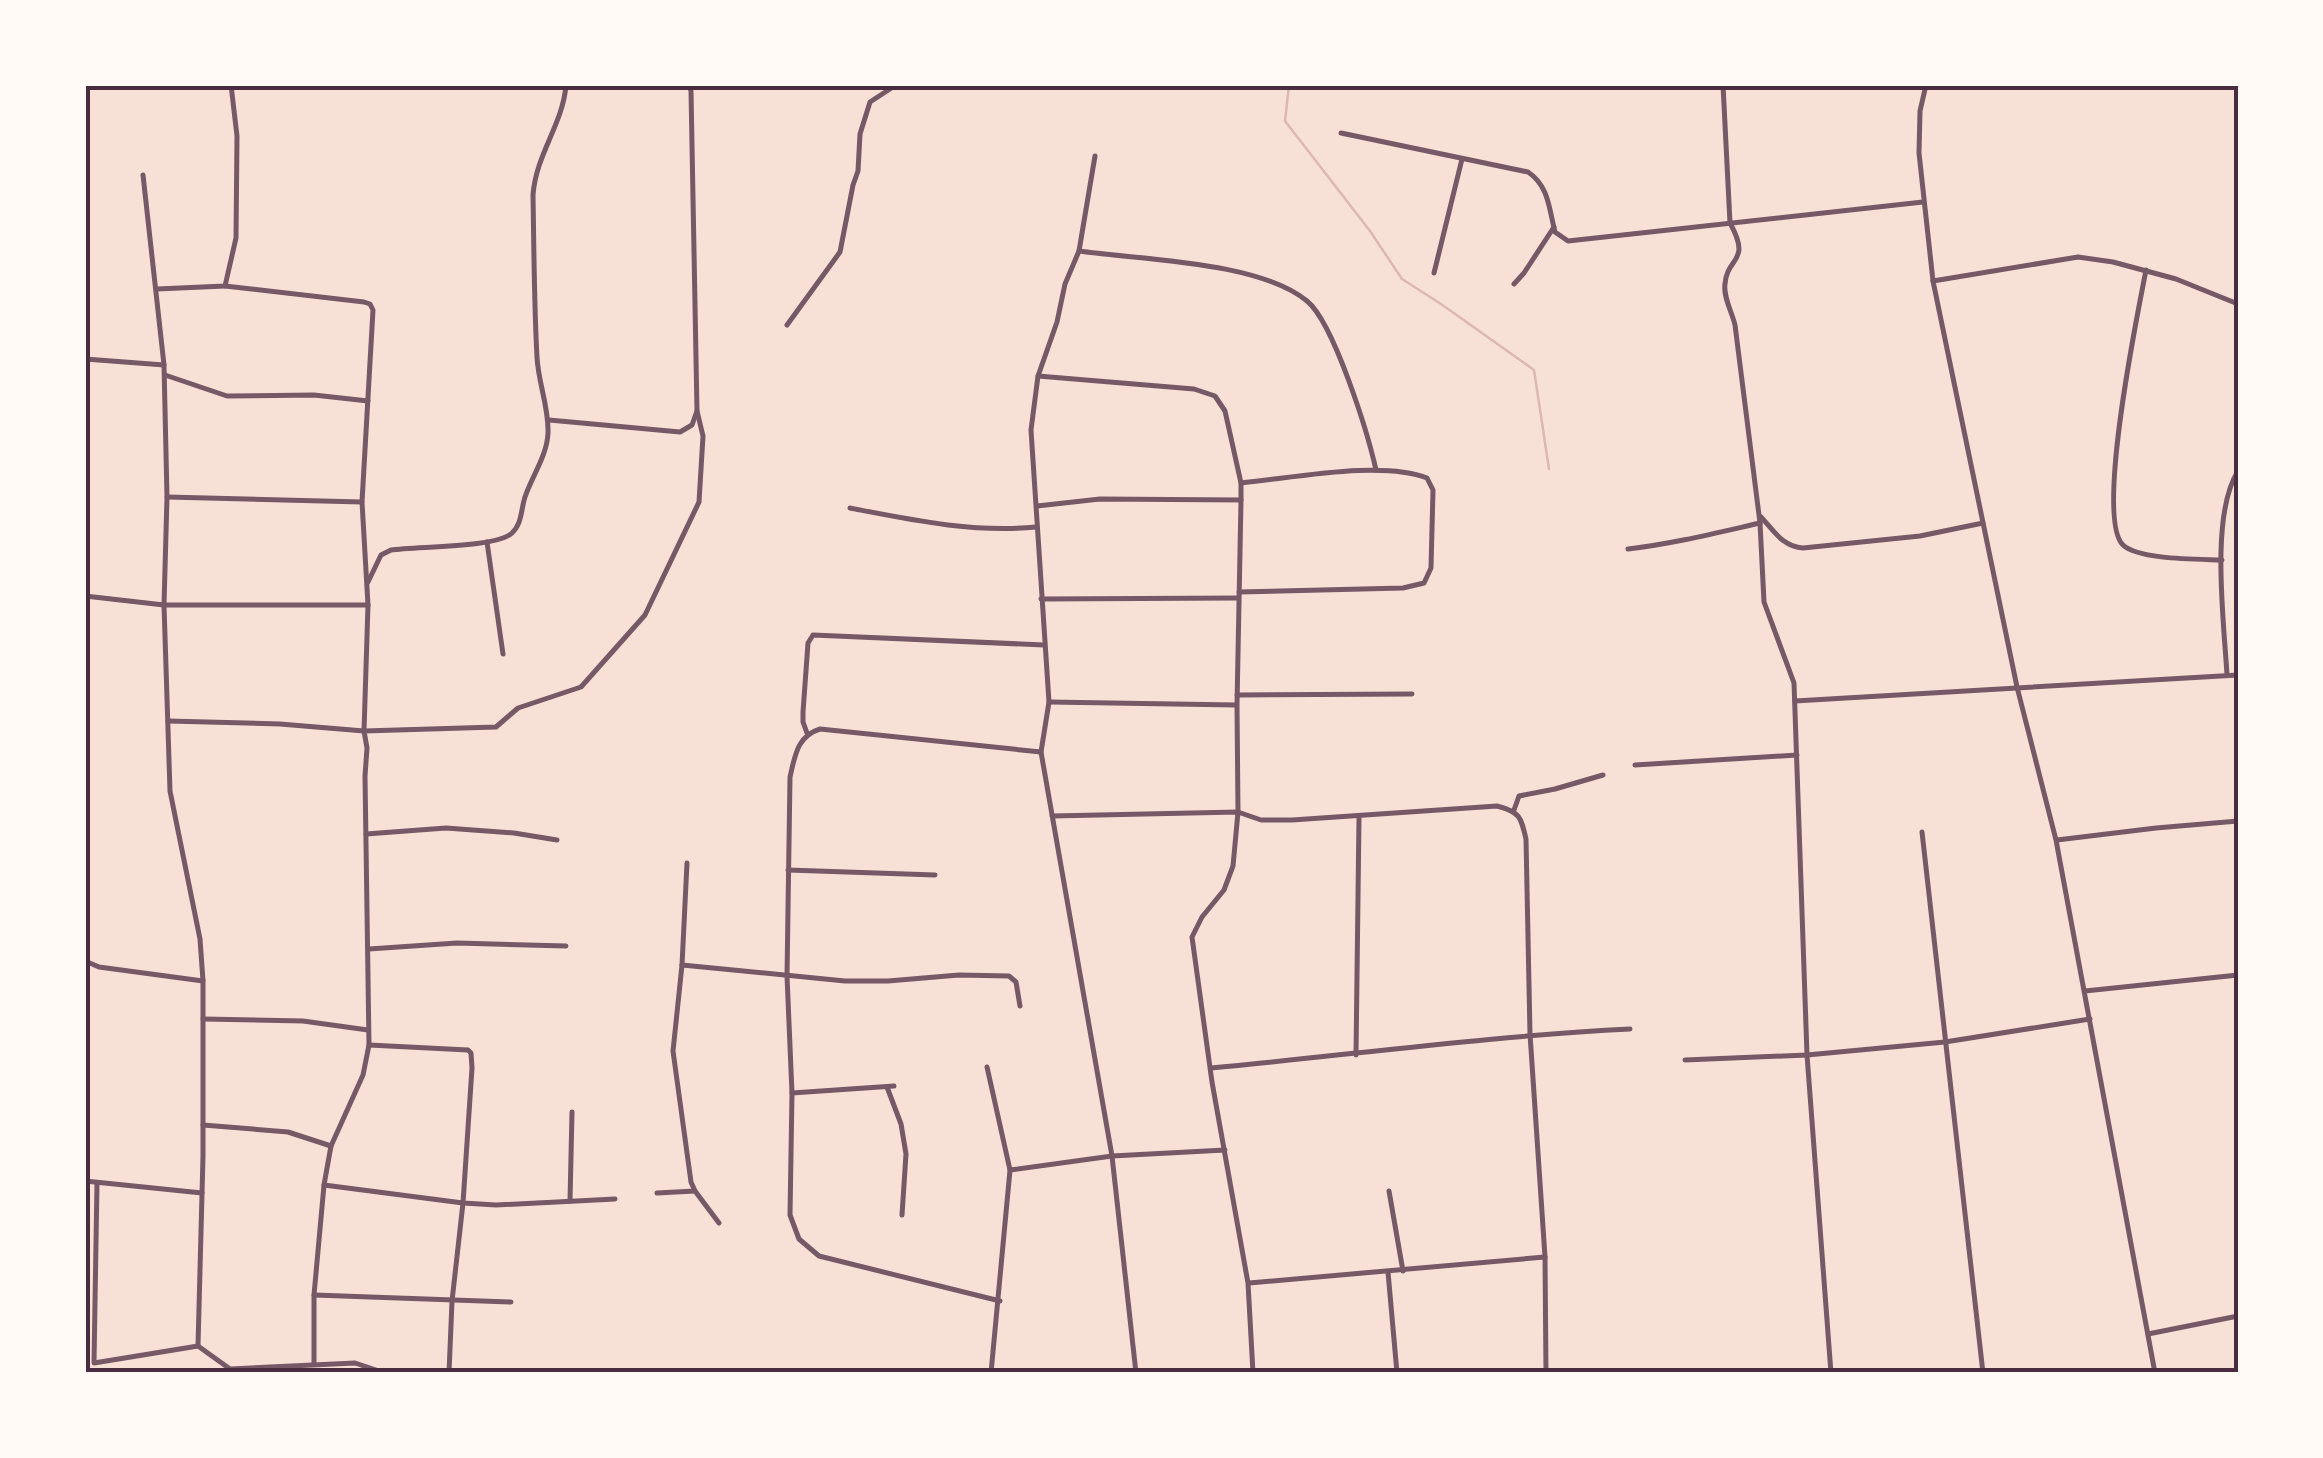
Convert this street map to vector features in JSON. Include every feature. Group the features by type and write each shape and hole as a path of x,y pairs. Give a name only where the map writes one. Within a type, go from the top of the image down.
{"street":[{"path":"225,286 236,238 236,136 231,85"},
{"path":"366,586 382,555 391,550 487,542 513,533 519,522 548,438 537,362 534,174 560,113 566,85"},
{"path":"787,325 840,252 858,171 860,134 870,102 896,85"},
{"path":"1723,85 1730,223 1739,243 1739,256 1726,278 1725,293 1735,324 1760,519 1764,602 1794,684 1806,1055 1831,1373"},
{"path":"1926,85 1918,153 1932,281 2017,687 2056,840 2155,1373"},
{"path":"168,721 364,731 496,727 518,708 581,687 645,614 699,502 703,436 698,411 691,87"},
{"path":"1342,133 1528,172 1540,180 1554,227 1560,238 1568,241 1923,202"},
{"path":"1095,156 1078,251 1038,376 1031,430 1049,702 1041,752 1112,1156 1136,1373"},
{"path":"1434,274 1462,159"},
{"path":"144,176 164,365 164,605 170,791 200,939 203,982 198,1346"},
{"path":"1514,284 1554,227"},
{"path":"1078,251 1187,263 1256,276 1310,303 1332,340 1368,437 1376,470"},
{"path":"1932,281 2078,257 2176,278 2238,304"},
{"path":"2146,270 2122,402 2114,496 2116,532 2123,545 2146,555 2222,560"},
{"path":"156,289 225,286 370,304 373,310 362,502 368,605 364,731 369,1044 363,1075 332,1146 324,1185 314,1296 314,1363"},
{"path":"85,360 164,365"},
{"path":"164,374 227,396 314,396 368,401"},
{"path":"1038,376 1194,389 1215,396 1225,411 1241,483 1238,812 1233,866 1224,890 1192,937 1210,1068 1248,1283 1253,1373"},
{"path":"548,420 680,432 692,424 698,411"},
{"path":"1041,598 1239,595 1403,588 1424,583 1431,568 1433,490 1427,478 1412,472 1376,470 1241,483"},
{"path":"2226,675 2222,560 2225,503 2238,471"},
{"path":"166,497 362,502"},
{"path":"1038,506 1100,499 1242,500"},
{"path":"850,508 934,524 1003,530 1036,527"},
{"path":"1760,519 1786,544 1803,548 1920,536 1983,523"},
{"path":"1628,549 1672,544 1760,519"},
{"path":"487,542 503,654"},
{"path":"85,596 164,605 368,605"},
{"path":"807,733 802,722 808,642 813,635 1044,645"},
{"path":"1795,701 2238,675"},
{"path":"1237,696 1412,694"},
{"path":"1049,702 1237,705"},
{"path":"1000,1302 819,1256 799,1240 790,1216 790,777 798,746 807,733 820,729 1041,752"},
{"path":"1635,765 1797,755"},
{"path":"1514,810 1519,796 1603,775"},
{"path":"1052,816 1238,812 1261,820 1497,806 1514,810 1522,821 1526,840 1530,1034 1545,1257 1546,1373"},
{"path":"1356,1055 1359,817"},
{"path":"2056,840 2238,821"},
{"path":"366,834 446,828 558,840"},
{"path":"1922,832 1983,1373"},
{"path":"687,862 682,965 672,1050 689,1175 695,1191 719,1223"},
{"path":"788,870 935,875"},
{"path":"368,949 458,943 566,946"},
{"path":"85,960 99,967 203,982"},
{"path":"682,965 846,981 1009,976 1016,982 1020,1006"},
{"path":"2086,990 2238,975"},
{"path":"203,1019 303,1021 368,1030"},
{"path":"1685,1060 1806,1055 1944,1042 2090,1020"},
{"path":"1210,1068 1530,1034 1630,1029"},
{"path":"369,1044 471,1052 450,1373"},
{"path":"987,1067 1010,1170 991,1373"},
{"path":"792,1093 891,1086 906,1154 902,1216"},
{"path":"570,1201 572,1112"},
{"path":"203,1124 288,1132 332,1146"},
{"path":"1010,1170 1112,1156 1225,1150"},
{"path":"85,1181 202,1193"},
{"path":"94,1363 97,1182"},
{"path":"324,1185 496,1205 615,1198"},
{"path":"658,1193 695,1191"},
{"path":"1389,1191 1402,1271"},
{"path":"1248,1283 1545,1257"},
{"path":"1388,1272 1396,1373"},
{"path":"314,1296 511,1302"},
{"path":"2148,1334 2238,1316"},
{"path":"85,1364 198,1346 230,1371 355,1363 385,1373"}],"waterway":[{"path":"1289,85 1285,121 1402,279 1534,370 1549,469"}]}
